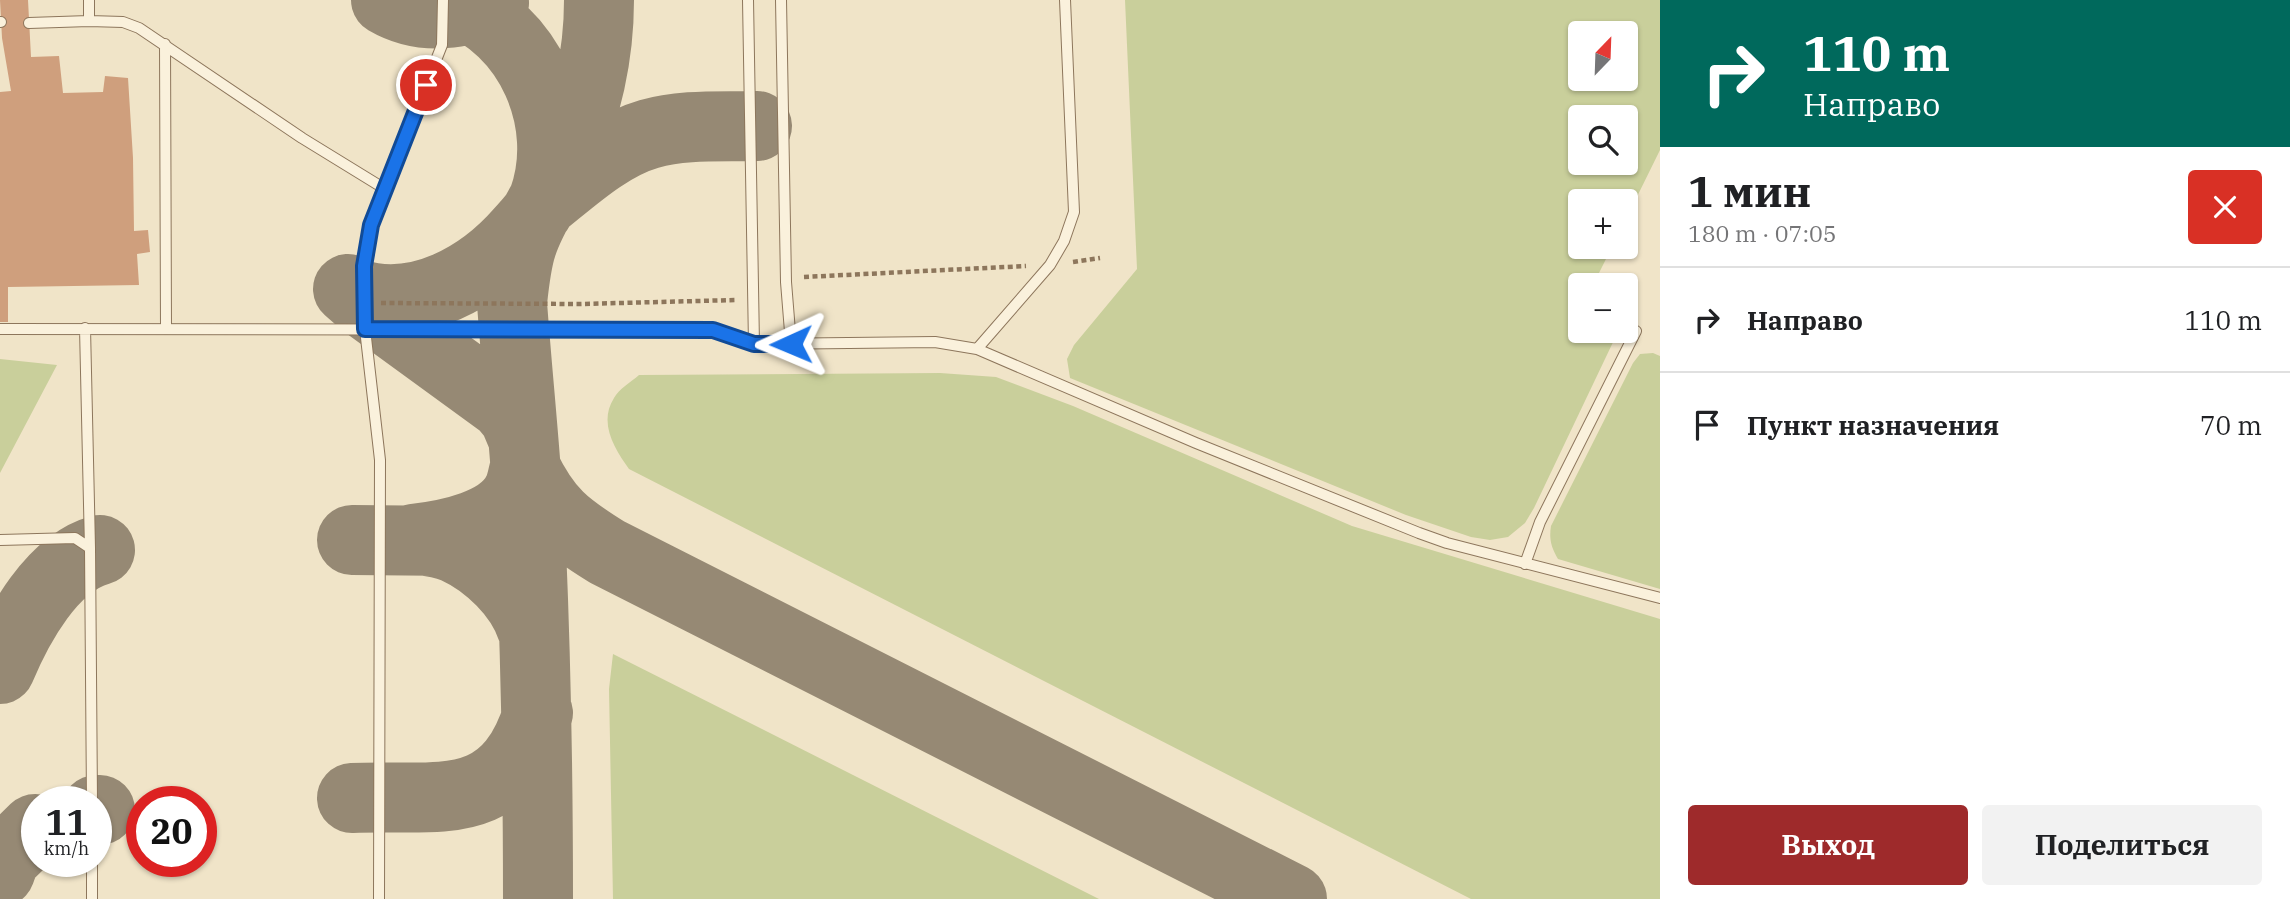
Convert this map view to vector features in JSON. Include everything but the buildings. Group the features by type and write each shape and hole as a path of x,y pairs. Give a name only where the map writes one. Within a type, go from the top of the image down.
{"lane":[{"path":"89,0 89,20"},
{"path":"379,899 380,460 365,329 364,266 371,225 442,45 443,0"},
{"path":"748,0 754,344"},
{"path":"781,0 786,282 791,344"},
{"path":"977,349 1050,265 1064,241 1073,212 1065,0"},
{"path":"29,23 89,20 131,24 165,44 302,138 385,189"},
{"path":"165,44 166,328"},
{"path":"85,328 92,786"},
{"path":"0,329 713,330 754,344 935,342 977,349 1196,443 1419,533 1525,564 1660,598"},
{"path":"1525,564 1539,522 1630,343"},
{"path":"0,540 75,538 90,548"},
{"path":"92,877 92,899"}],"path":[{"path":"786,282 800,278 1050,265 1100,258"},
{"path":"364,303 581,304 737,300 755,293"}],"green space":[{"path":"1125,0 1660,0 1660,150 1638,195 1638,189 1568,189 1568,259 1606,259 1599,273 1568,273 1568,343 1613,343 1534,508 1525,523 1508,537 1490,540 1471,537 1406,515 1070,378 1067,359 1074,345 1137,269"},
{"path":"1653,353 1660,356 1660,589 1558,559 1550,535 1551,526 1633,363 1640,354"},
{"path":"0,359 57,365 0,473"},
{"path":"940,373 996,377 1073,406 1352,526 1660,619 1660,899 1471,899 629,469 618,453 608,426 609,407 614,398 639,375"},
{"path":"613,654 1099,899 613,899 609,689"}],"taxiway":[{"path":"386,0 413,11 440,14 494,3"},
{"path":"356,294 379,299 402,299 447,287 468,276 505,248 534,217 543,201 551,171 552,140 538,81 503,32 479,13 451,0"},
{"path":"538,899 531,548 512,303 518,259 526,234 563,163 584,104 594,63 599,0"},
{"path":"544,202 620,146 649,134 676,129 757,126"},
{"path":"348,289 504,405 514,417 522,436"},
{"path":"525,467 541,496 558,517 607,552 1292,899"},
{"path":"525,467 519,489 511,501 488,520 457,531 413,539 450,546 491,571 512,592 532,629"},
{"path":"352,540 460,541"},
{"path":"0,669 16,634 52,582 83,557 100,550"},
{"path":"352,798 440,797 465,793 487,785 507,770 524,746 538,713"},
{"path":"0,872 5,858 21,843"}],"route":[{"path":"426,85 371,225 364,266 365,329 713,330 754,344 791,344"}]}
